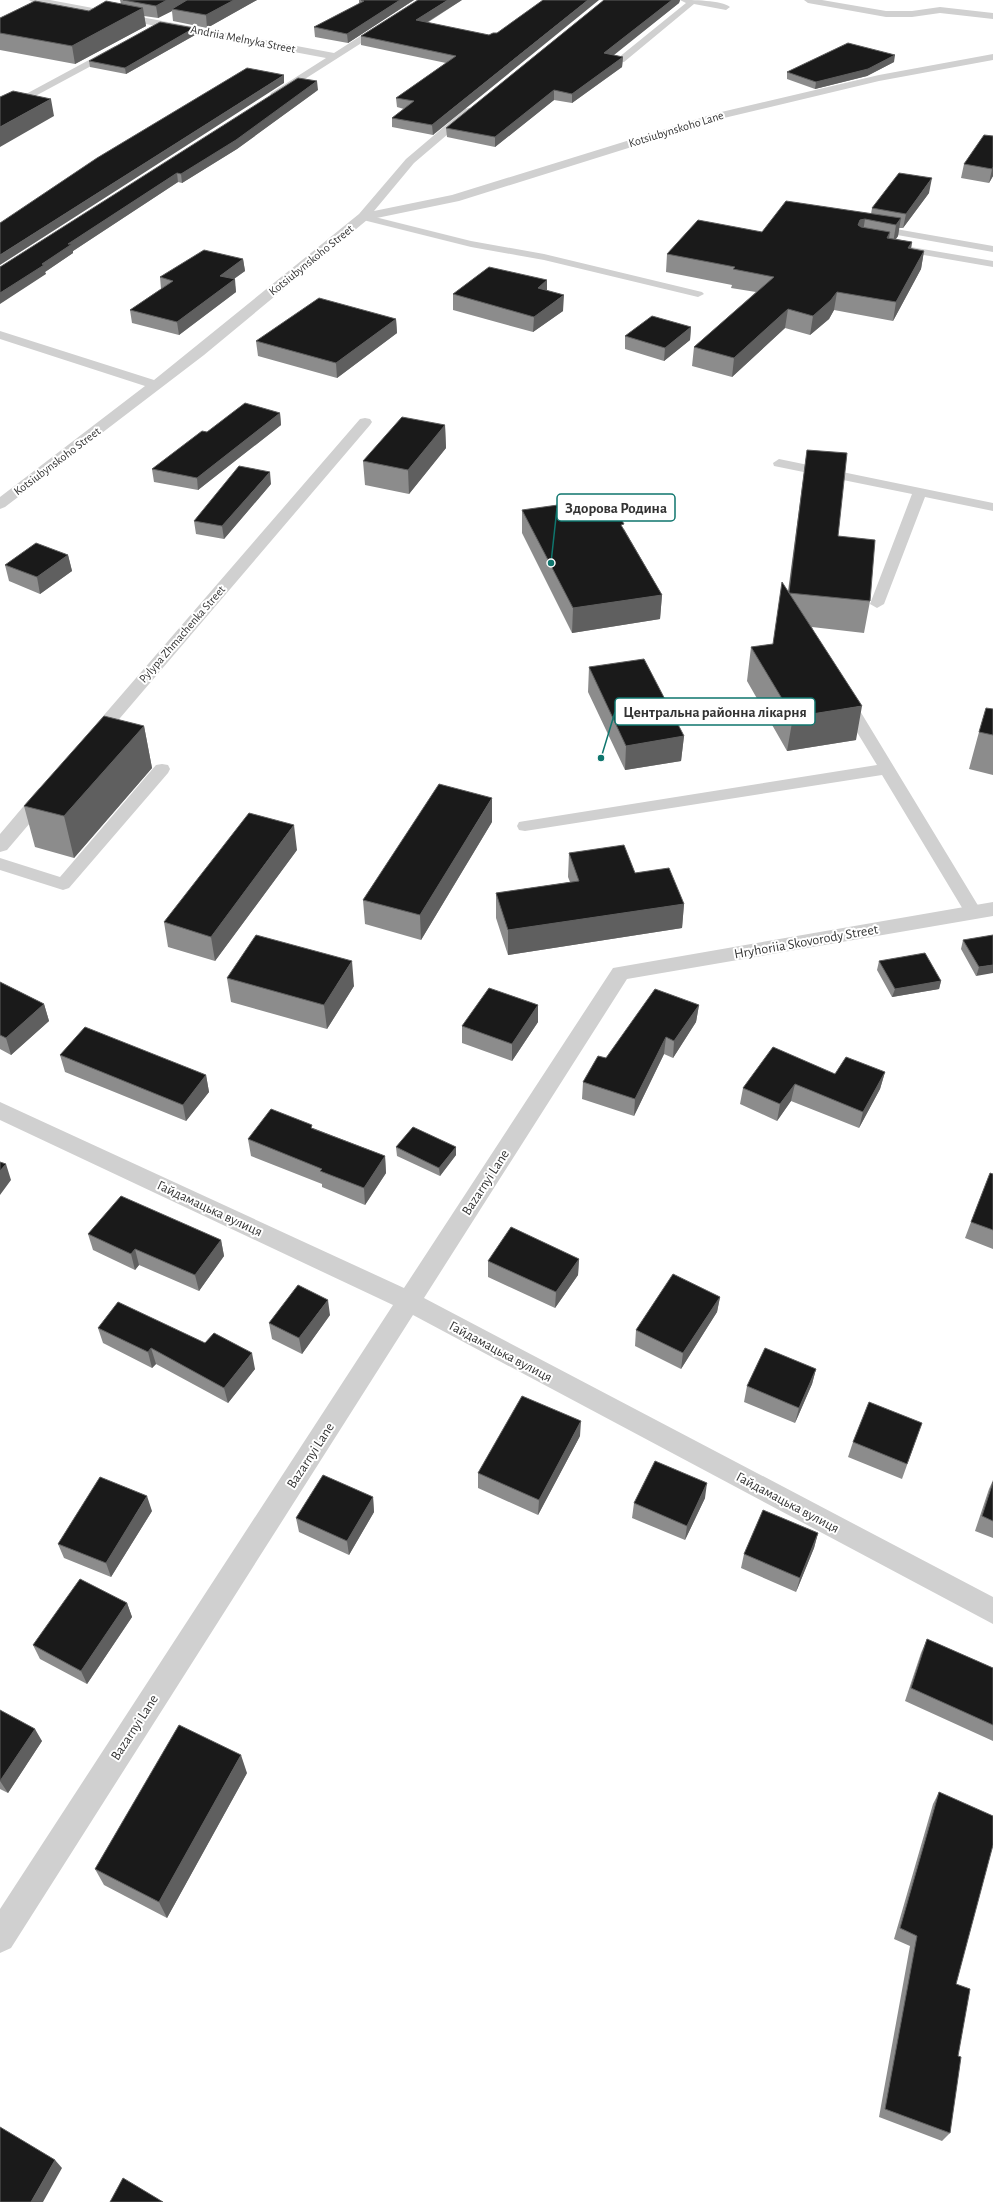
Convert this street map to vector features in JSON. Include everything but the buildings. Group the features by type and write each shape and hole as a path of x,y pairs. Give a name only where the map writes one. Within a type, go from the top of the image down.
{"street":[{"name":"Andriia Melnyka Street","path":"34,0 334,56"},
{"path":"267,100 424,0"},
{"path":"145,32 171,17"},
{"path":"0,112 125,43"},
{"name":"Kotsiubynskoho Lane","path":"363,217 455,198 721,115 879,78 993,56"},
{"name":"Kotsiubynskoho Street","path":"0,504 156,385 363,217 410,161 477,104"},
{"path":"0,336 156,385"},
{"name":"Pylypa Zhmachenka Street","path":"78,755 365,422"},
{"path":"0,846 57,779"},
{"name":"Hryhoriia Skovorody Street","path":"620,973 993,909"},
{"name":"Bazarnyi Lane","path":"0,1937 620,973"},
{"name":"Гайдамацька вулиця","path":"0,1110 408,1301 993,1611"}],"lane":[{"path":"808,0 862,11 894,14 940,10 993,16"},
{"path":"621,60 688,1 726,7"},
{"path":"894,14 904,5"},
{"path":"363,217 471,244 544,257 698,294"},
{"path":"864,226 993,249"},
{"path":"885,246 993,264"},
{"path":"779,463 993,507"},
{"path":"877,604 920,492"},
{"path":"838,689 973,912"},
{"path":"0,864 63,884 162,769"},
{"path":"525,826 886,769"}],"place":[{"name":"Здорова Родина","path":"551,563"},
{"name":"Центральна районна лікарня","path":"601,758"}]}
